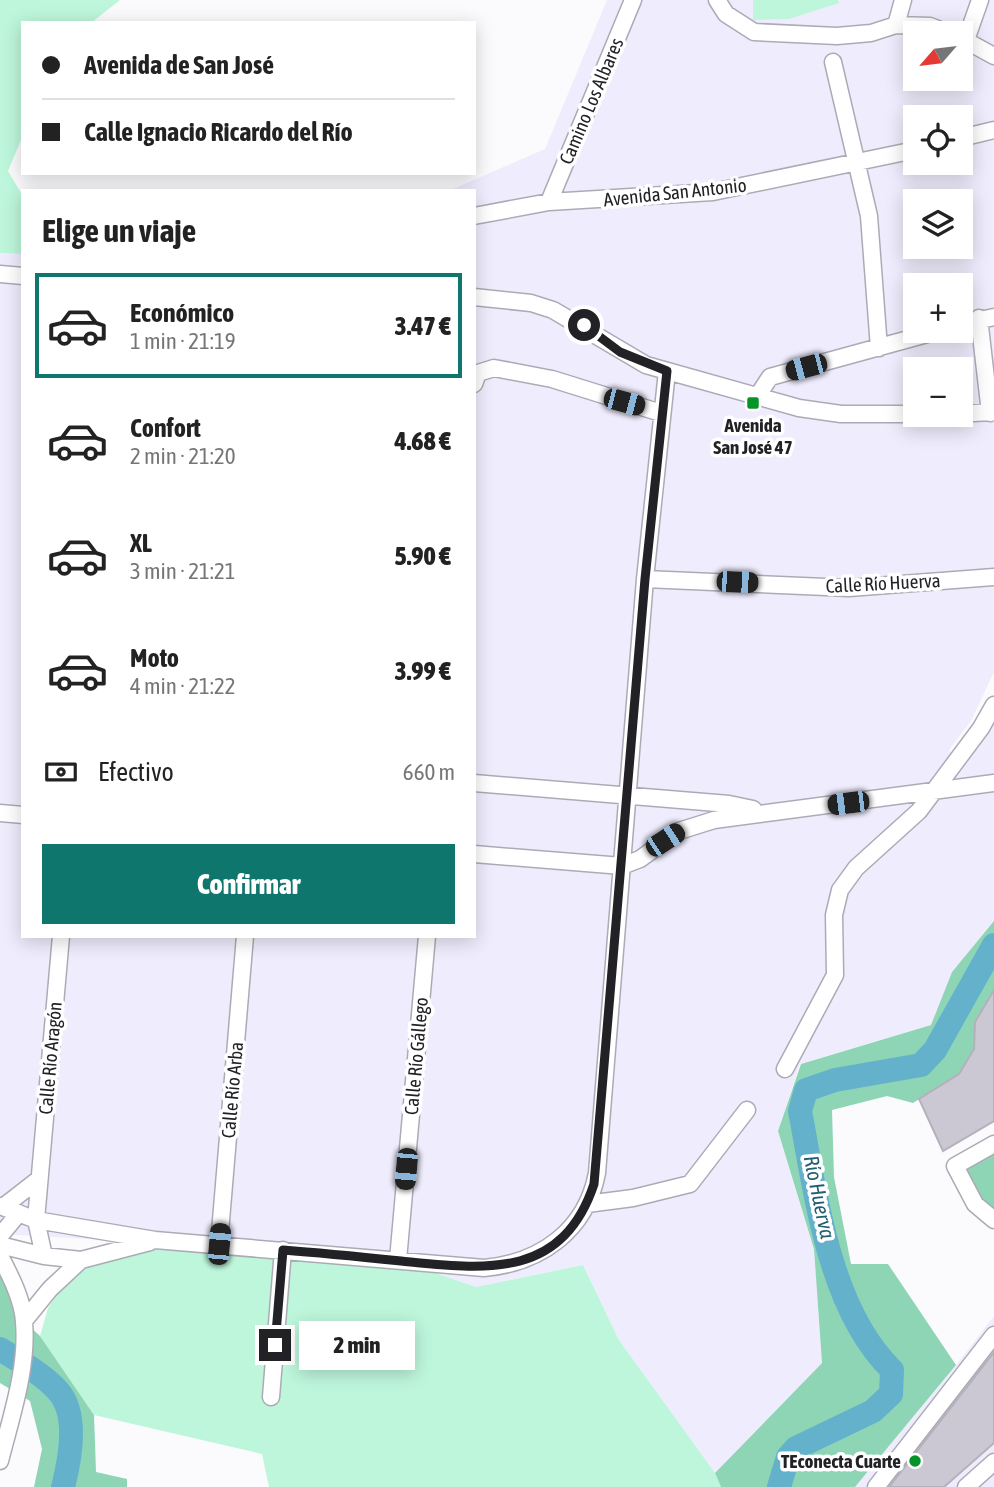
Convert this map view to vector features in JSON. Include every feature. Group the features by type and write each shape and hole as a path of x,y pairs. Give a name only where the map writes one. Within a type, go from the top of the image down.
{"street":[{"name":"Camino Los Albares","path":"549,202 633,0"},
{"path":"717,0 726,14 754,32 837,36 871,33 903,25"},
{"path":"896,25 902,0"},
{"path":"970,21 979,0"},
{"path":"973,44 994,56"},
{"path":"833,62 871,229 879,348"},
{"path":"973,135 994,130"},
{"name":"Avenida San Antonio","path":"476,216 549,202 713,192 903,153"},
{"path":"0,274 21,276"},
{"path":"476,297 531,303 553,310 584,325 633,359 757,397 821,412 903,414"},
{"path":"973,413 992,412 987,317"},
{"path":"757,397 770,377 903,341"},
{"path":"476,379 494,368 552,379 662,413"},
{"path":"1,1207 36,1220 155,1240 484,1268 521,1262 539,1255 562,1238 587,1204 597,1173 645,579 667,371"},
{"name":"Calle Río Huerva","path":"645,579 849,589 994,577"},
{"path":"785,1069 835,975 834,915 840,890 856,868 919,811 981,728 994,705"},
{"path":"476,783 729,804 762,811"},
{"path":"476,854 622,866 694,825 762,811 994,783"},
{"path":"0,813 21,815"},
{"name":"Calle Río Aragón","path":"44,1256 36,1220 61,938"},
{"name":"Calle Río Arba","path":"219,1244 245,938"},
{"name":"Calle Río Gállego","path":"398,1260 427,938"},
{"path":"587,1204 633,1198 690,1184 747,1110"},
{"path":"994,1144 955,1166 975,1204 994,1220"},
{"path":"1,1207 39,1179"},
{"path":"0,1236 19,1213"},
{"path":"0,1245 44,1256 81,1260 155,1240"},
{"path":"271,1396 283,1250"},
{"path":"0,1256 24,1321 19,1388 0,1461"},
{"path":"24,1321 50,1289 81,1260"},
{"path":"876,1487 994,1335"},
{"path":"966,1487 994,1462"}],"shaded area":[{"path":"607,0 994,0 994,672 971,721 949,750 963,765 994,722 994,921 952,972 931,1025 800,1064 778,1131 814,1249 822,1363 715,1473 619,1340 583,1265 476,1287 398,1260 283,1250 0,1234 0,253 21,254 21,938 476,938 476,189 453,189 545,149"},
{"path":"994,1316 994,1487 855,1487 956,1365"}],"green space":[{"path":"0,0 120,0 94,21 21,21 21,140 8,171 21,193 21,254 0,253"},
{"path":"753,0 838,0 839,3 789,19 753,20"},
{"path":"994,921 994,990 975,1022 974,1049 959,1074 913,1103 887,1096 832,1110 834,1177 851,1264 888,1264 956,1365 855,1487 721,1487 715,1473 822,1363 814,1249 778,1131 801,1064 931,1025 952,972"},
{"path":"994,1144 994,1220 955,1166"},
{"path":"155,1240 398,1260 476,1287 583,1265 619,1340 715,1473 721,1487 269,1487 262,1454 94,1415 40,1336 48,1308 81,1260"},
{"path":"0,1256 24,1321 40,1336 94,1415 96,1472 127,1479 127,1487 34,1487 42,1449 30,1401 0,1383"}],"building":[{"path":"994,990 994,1121 943,1151 919,1099 959,1074 974,1049 975,1022"},
{"path":"994,1352 994,1443 944,1487 889,1487"}],"waterway":[{"name":"Río Huerva","path":"779,1487 788,1457 796,1448 873,1411 891,1394 892,1370 871,1345 853,1316 828,1249 800,1111 806,1090 835,1080 921,1065 935,1050 994,945"},
{"name":"Río Huerva","path":"0,1349 45,1379 65,1401 71,1424 71,1438 63,1487"}],"place":[{"name":"Avenida San José 47","path":"753,403"},
{"name":"TEconecta Cuarte","path":"915,1461"}],"route":[{"path":"275,1345 283,1250 456,1266 502,1267 539,1255 562,1238 573,1227 591,1194 597,1173 645,579 667,371 646,365 620,352 584,325"}]}
